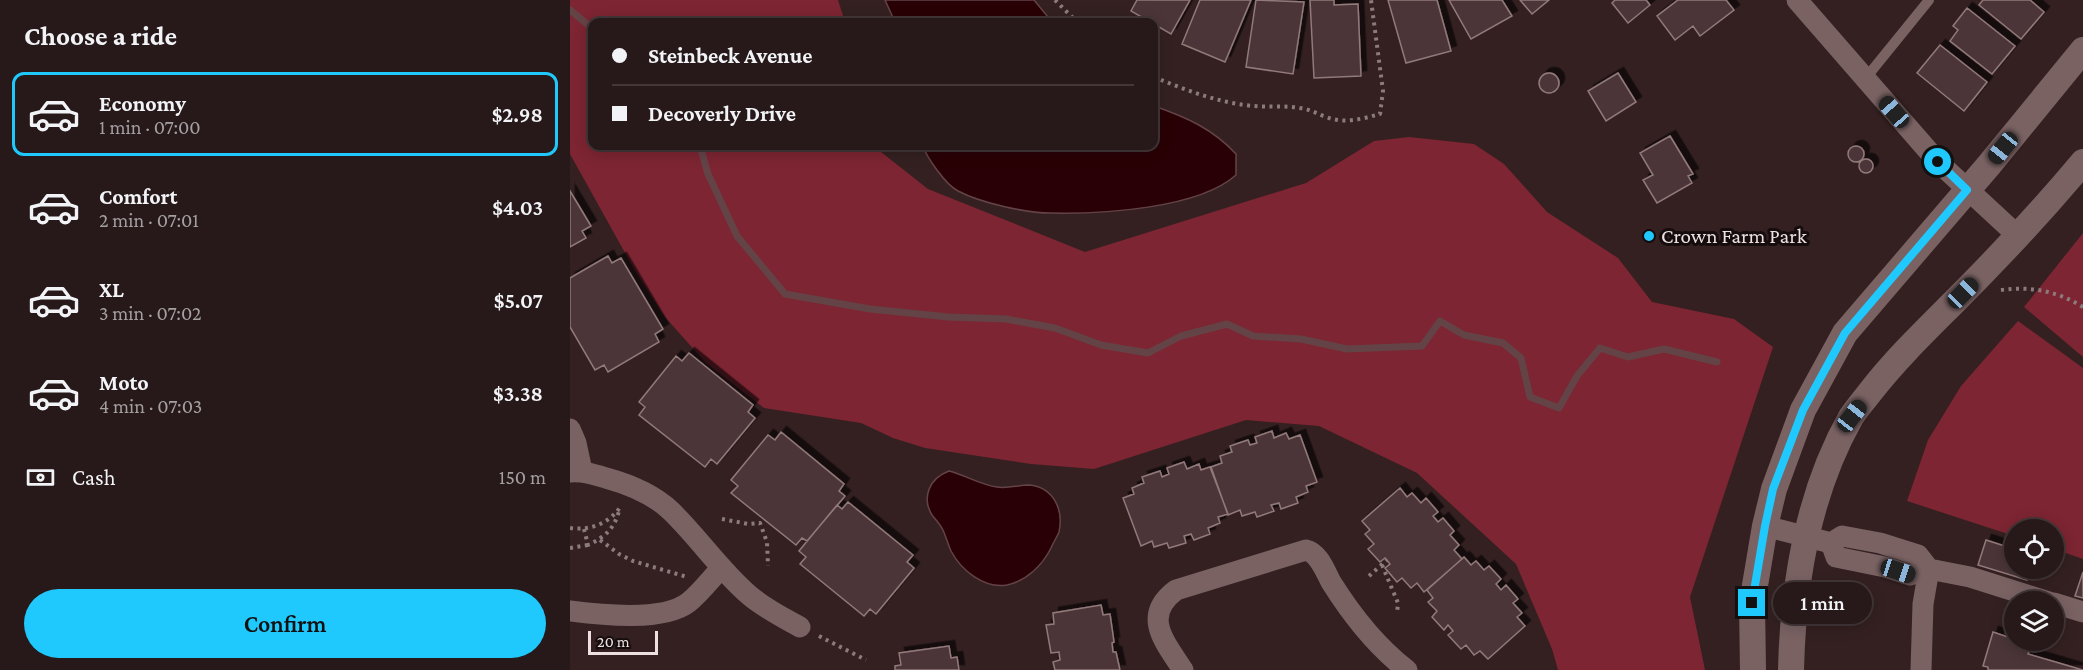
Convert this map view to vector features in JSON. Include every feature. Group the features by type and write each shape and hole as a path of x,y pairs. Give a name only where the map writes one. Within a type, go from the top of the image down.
{"street":[{"path":"1797,0 1938,162 2018,236"},
{"path":"1753,670 1752,603 1765,526 1773,489 1803,410 1845,333 2083,50"},
{"path":"1791,670 1792,636 1806,536 1825,470 1852,416 1890,366 2043,210 2083,162"},
{"path":"570,429 576,443 576,472 629,485 670,510 715,574 772,612 800,627"},
{"path":"1765,526 1831,543 1842,536 1880,543 1918,555 1929,569 1970,577 2014,591"},
{"path":"1183,670 1161,635 1158,623 1159,609 1164,598 1176,590 1306,550 1316,556 1341,597 1372,637 1407,670"},
{"path":"1921,670 1923,604 1929,569"},
{"path":"570,611 610,614 664,612 678,609 689,602 715,574"},
{"path":"2064,606 2083,612"}],"lane":[{"path":"1865,79 1929,0"}],"path":[{"path":"1055,0 1073,18"},
{"path":"1158,78 1217,100 1247,105 1299,107 1337,120 1355,120 1380,114 1383,91 1371,0"},
{"path":"2001,290 2028,288 2042,290 2058,294 2083,307"},
{"path":"570,548 600,540 613,527 629,485"},
{"path":"570,528 584,529 609,519 620,507"},
{"path":"722,519 748,524 760,523 768,542 768,566"},
{"path":"584,529 588,545"},
{"path":"600,540 633,561 686,576 715,574"},
{"path":"1369,576 1387,560"},
{"path":"1382,565 1398,603 1397,613"},
{"path":"800,627 866,660"}],"shaded area":[{"path":"570,0 838,0 844,18 588,18 588,150 879,150 928,189 1085,252 1306,183 1374,141 1409,137 1474,144 1504,164 1547,212 1618,258 1652,302 1734,319 1773,347 1690,597 1705,670 1558,670 1552,649 1516,564 1417,473 1319,426 1246,420 1094,469 1031,464 925,448 893,438 861,423 764,408 706,363 664,316 634,269 570,154"},
{"path":"885,0 1034,0 1049,18 893,18"},
{"path":"1158,108 1198,125 1227,145 1236,154 1236,175 1219,186 1174,202 1121,210 1041,213 991,203 958,191 948,183 925,150 1158,150"},
{"path":"2083,233 2083,357 2024,307"},
{"path":"2018,321 2083,368 2083,559 2064,552 2064,519 2004,519 2004,533 1907,501 1928,440 1961,386"},
{"path":"949,471 991,486 1005,488 1029,485 1037,487 1045,490 1055,501 1060,515 1059,532 1047,555 1033,572 1007,585 990,584 974,577 955,558 927,502 932,483"}],"building":[{"path":"1137,0 1190,0 1171,34 1158,27 1158,18 1143,18 1131,11"},
{"path":"1200,0 1251,0 1225,62 1182,44"},
{"path":"1256,0 1304,2 1293,74 1246,67"},
{"path":"1310,0 1334,0 1334,5 1358,4 1361,76 1314,78"},
{"path":"1388,0 1437,0 1451,51 1406,63"},
{"path":"1449,0 1502,0 1512,16 1471,39"},
{"path":"1520,0 1549,0 1532,14"},
{"path":"1615,0 1646,0 1650,5 1628,23 1612,3"},
{"path":"1678,0 1726,0 1734,10 1700,36 1693,26 1675,40 1657,16"},
{"path":"1983,0 2030,0 2044,12 2021,39 1979,5"},
{"path":"1967,8 2015,46 1992,74 1950,41 1958,30 1953,26"},
{"path":"1940,45 1987,82 1964,111 1917,73"},
{"path":"1549,73 1556,76 1559,83 1556,90 1549,93 1542,90 1539,83 1542,76"},
{"path":"1618,73 1636,102 1606,121 1588,91"},
{"path":"1670,136 1693,174 1688,176 1692,183 1657,203 1643,180 1653,175 1640,153"},
{"path":"1856,146 1864,154 1856,162 1848,154"},
{"path":"1863,159 1869,159 1873,166 1869,173 1863,173 1859,169 1859,163"},
{"path":"570,191 591,226 582,231 586,238 570,247"},
{"path":"608,256 612,263 621,258 663,329 655,334 659,342 608,372 604,365 595,370 570,327 570,278"},
{"path":"689,353 753,405 748,412 755,418 717,464 711,459 705,467 639,415 645,407 639,402 676,356 682,361"},
{"path":"1272,431 1274,438 1286,433 1289,439 1300,435 1317,482 1306,486 1308,492 1296,497 1298,503 1281,509 1279,503 1271,505 1274,511 1257,517 1255,512 1242,516 1240,510 1228,515 1211,467 1222,463 1220,456 1232,452 1230,446 1248,440 1250,445 1257,443 1255,437"},
{"path":"781,432 844,484 839,491 845,496 807,541 802,538 796,545 731,493 738,486 731,480 768,435 775,440"},
{"path":"1184,462 1187,469 1199,464 1201,470 1210,467 1228,514 1218,517 1220,523 1208,528 1210,534 1194,540 1191,534 1184,536 1186,543 1169,548 1167,543 1154,547 1152,541 1141,546 1123,498 1134,494 1132,488 1144,483 1142,477 1160,471 1162,477 1169,474 1167,468"},
{"path":"1400,488 1407,497 1412,493 1421,503 1426,498 1438,512 1433,516 1438,522 1443,518 1454,531 1450,535 1459,545 1454,550 1462,559 1424,592 1417,583 1411,588 1402,578 1397,582 1385,568 1390,564 1387,560 1385,558 1380,562 1368,549 1374,544 1365,534 1370,530 1362,521"},
{"path":"848,502 913,555 907,562 914,568 876,614 870,609 864,616 800,564 806,557 799,551 837,505 842,509"},
{"path":"1986,540 2004,546 2004,573 1978,565"},
{"path":"1464,557 1471,565 1476,561 1484,570 1489,566 1501,579 1496,584 1501,590 1506,585 1518,599 1513,603 1522,613 1517,617 1525,626 1488,659 1480,651 1474,655 1466,645 1461,649 1448,635 1453,631 1448,625 1444,630 1432,617 1437,611 1428,602 1433,598 1427,590"},
{"path":"2083,572 2083,598 2075,596"},
{"path":"1101,605 1103,615 1110,614 1113,652 1116,652 1120,670 1055,670 1053,662 1060,660 1059,652 1051,653 1046,625 1054,624 1053,613"},
{"path":"1993,632 2004,636 2004,651 2029,651 2028,654 2083,670 1988,670 1988,667 1983,666"},
{"path":"949,646 951,658 957,657 959,670 895,670 895,666 901,665 899,653"}],"waterway":[{"path":"570,10 588,25"},
{"path":"701,150 708,174 737,236 785,294 870,309 948,317 1006,319 1055,328 1101,345 1148,353 1181,336 1227,324 1253,336 1301,339 1347,349 1422,346 1440,321 1464,335 1503,343 1521,358 1530,397 1559,408 1577,376 1600,348 1628,357 1664,349 1717,362"}],"place":[{"name":"Crown Farm Park","path":"1649,236"}],"route":[{"path":"1752,603 1773,489 1803,410 1845,333 1967,190 1938,162"}]}
